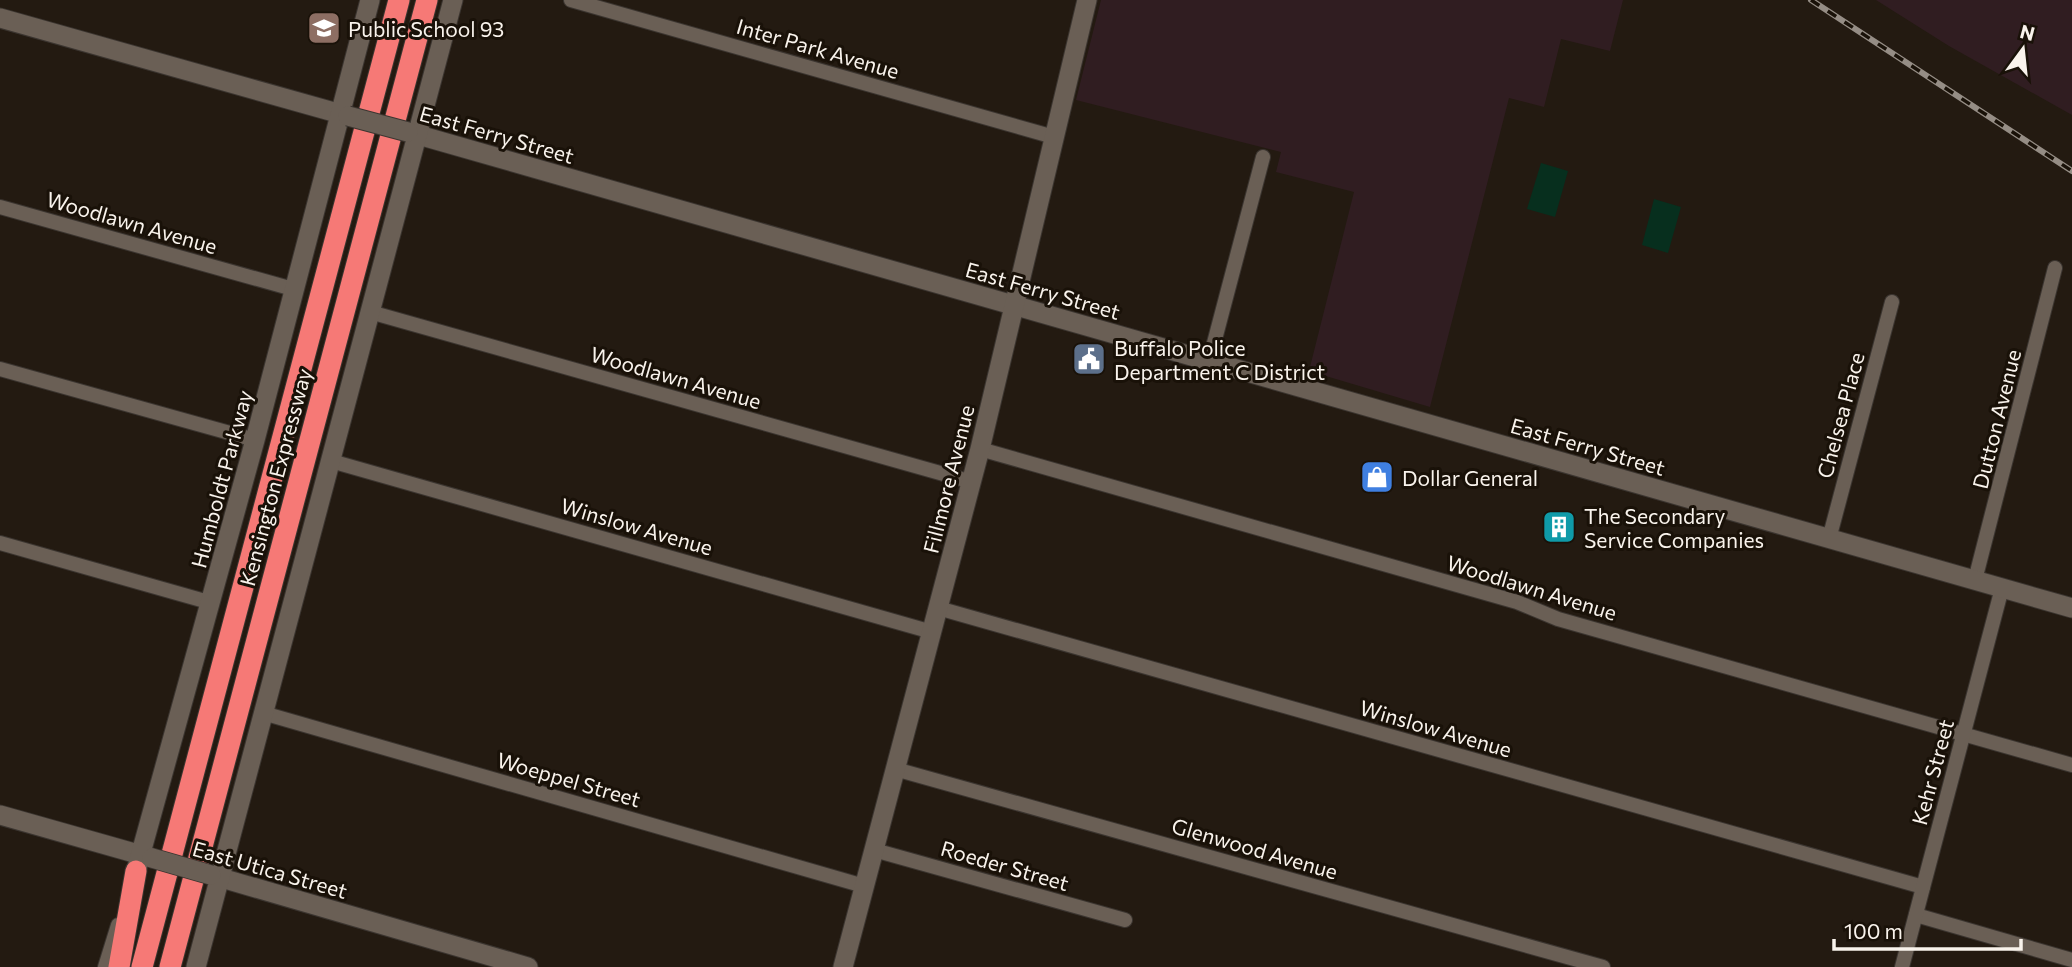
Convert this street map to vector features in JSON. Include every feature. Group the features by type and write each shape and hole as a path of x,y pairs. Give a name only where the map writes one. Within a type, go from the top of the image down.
{"highway":[{"name":"Kensington Expressway","path":"142,967 398,0"},
{"name":"Kensington Expressway","path":"170,967 426,0"},
{"path":"119,967 143,861"}],"street":[{"name":"Humboldt Parkway","path":"105,967 143,861 293,289 344,115 370,0"},
{"path":"196,967 215,876 263,713 331,461 412,134 453,0"},
{"name":"Inter Park Avenue","path":"570,0 1054,137"},
{"name":"Fillmore Avenue","path":"843,967 972,482 1087,0"},
{"name":"East Ferry Street","path":"0,18 2072,608"},
{"path":"1209,362 1263,158"},
{"name":"Woodlawn Avenue","path":"0,206 293,289"},
{"name":"Dutton Avenue","path":"1975,580 2055,268"},
{"name":"Chelsea Place","path":"1829,539 1892,302"},
{"name":"Woodlawn Avenue","path":"370,312 972,482"},
{"path":"0,369 255,440"},
{"name":"Woodlawn Avenue","path":"980,449 2072,765"},
{"name":"Winslow Avenue","path":"331,461 932,632"},
{"path":"0,543 212,603"},
{"name":"Kehr Street","path":"1902,967 2002,588"},
{"name":"Winslow Avenue","path":"938,608 1923,887"},
{"name":"Woeppel Street","path":"263,713 864,886"},
{"name":"Glenwood Avenue","path":"895,769 1603,967"},
{"name":"East Utica Street","path":"0,815 143,861 215,876 528,967"},
{"name":"Roeder Street","path":"874,849 1125,920"},
{"path":"1916,915 2072,960"}],"shaded area":[{"path":"1101,0 1623,0 1610,51 1561,39 1544,107 1509,98 1430,407 1309,371 1354,192 1276,172 1281,152 1076,100"},
{"path":"1876,0 2072,0 2072,115 1949,46"}],"green space":[{"path":"1541,163 1568,171 1555,217 1527,209"},
{"path":"1654,199 1681,207 1668,253 1642,245"}],"railway":[{"path":"1811,0 2072,171"}],"place":[{"name":"Public School 93","path":"324,28"},
{"name":"Buffalo Police Department C District","path":"1089,359"},
{"name":"Dollar General","path":"1377,477"},
{"name":"The Secondary Service Companies","path":"1559,527"}]}
